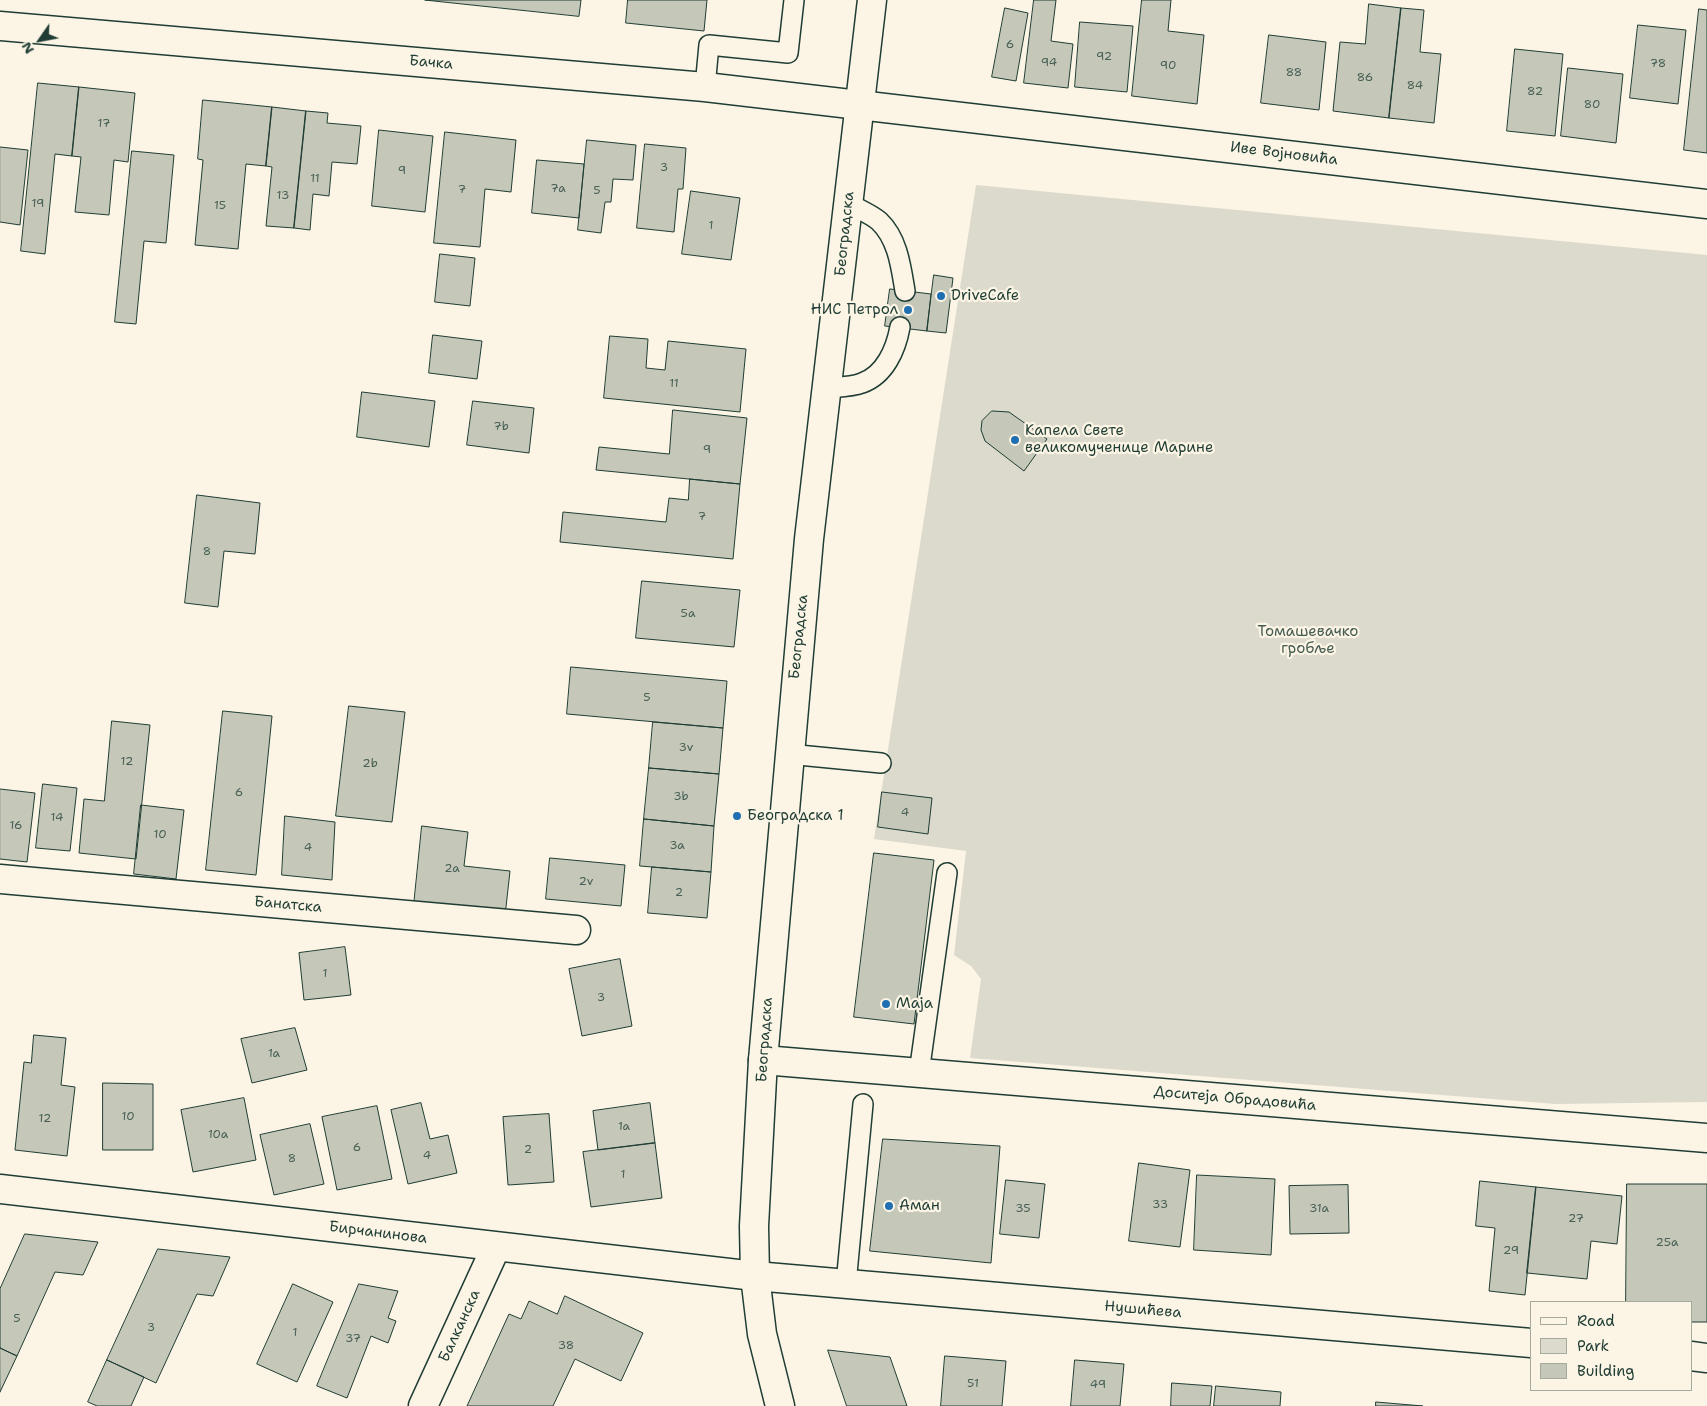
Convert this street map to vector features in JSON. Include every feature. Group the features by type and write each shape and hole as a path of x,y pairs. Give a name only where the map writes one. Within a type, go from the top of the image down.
{"street":[{"name":"Београдска","path":"780,1406 762,1334 756,1276 754,1226 762,1060 808,539 872,0"},
{"name":"Бачка","path":"0,26 705,86 861,104"},
{"name":"Иве Војновића","path":"861,104 1707,204"},
{"name":"Банатска","path":"0,879 576,930"},
{"name":"Доситеја Обрадовића","path":"762,1060 1707,1138"},
{"name":"Бирчанинова","path":"0,1189 756,1276"},
{"name":"Балканска","path":"423,1406 496,1247"},
{"name":"Нушићева","path":"756,1276 1530,1343"},
{"path":"1692,1356 1707,1358"}],"lane":[{"path":"705,86 709,45 788,53 794,0"},
{"path":"848,203 879,222 894,242 900,261 905,291"},
{"path":"827,388 862,383 875,374 887,361 896,345 900,327"},
{"path":"788,754 881,763"},
{"path":"919,1073 947,873"},
{"path":"846,1284 863,1104"}],"green space":[{"name":"Томашевачко гробље","path":"976,185 1707,255 1707,1102 1556,1104 970,1058 981,979 971,966 954,955 966,851 874,839"}],"building":[{"path":"425,0 581,0 579,16"},
{"path":"628,0 707,0 704,31 626,23"},
{"path":"1034,0 1056,0 1051,41 1073,44 1068,88 1024,83"},
{"path":"1142,0 1171,0 1168,31 1204,35 1197,104 1132,96"},
{"path":"1369,4 1401,8 1389,118 1333,111 1340,42 1365,44"},
{"path":"1005,8 1028,13 1016,81 992,77"},
{"path":"1401,8 1424,10 1420,52 1441,54 1434,123 1389,118"},
{"path":"1699,9 1707,10 1707,153 1684,150"},
{"path":"1080,22 1133,26 1127,92 1075,87"},
{"path":"1638,25 1686,30 1678,104 1630,98"},
{"path":"1269,35 1326,42 1319,110 1261,103"},
{"path":"1515,49 1563,54 1555,136 1507,131"},
{"path":"1568,68 1623,74 1616,143 1561,136"},
{"path":"38,83 79,87 72,156 55,154 45,254 21,251"},
{"path":"79,87 135,93 128,162 114,160 109,215 75,212 81,157 72,156"},
{"path":"203,100 272,107 266,166 246,164 238,249 195,245 203,160 198,159"},
{"path":"272,107 306,111 294,228 266,226 272,167 266,166"},
{"path":"306,111 328,113 327,123 361,126 357,164 332,162 329,196 313,194 310,230 294,228"},
{"path":"379,130 433,136 425,212 372,206"},
{"path":"445,132 516,140 511,192 485,189 480,247 434,243"},
{"path":"587,140 636,145 633,180 613,179 611,202 605,202 601,233 578,230"},
{"path":"645,144 686,148 683,189 678,189 674,232 637,228"},
{"path":"0,147 28,150 20,225 0,222"},
{"path":"132,151 174,155 166,243 144,241 136,324 115,322"},
{"path":"537,160 584,164 579,218 532,213"},
{"path":"691,191 740,198 731,260 682,254"},
{"path":"440,254 475,258 470,306 435,302"},
{"path":"934,275 953,278 946,333 927,331"},
{"name":"НИС Петрол","path":"890,289 931,294 927,331 885,326"},
{"path":"433,335 482,341 477,379 429,373"},
{"path":"610,336 648,339 646,368 665,370 668,341 746,349 740,412 604,398"},
{"path":"362,392 435,401 429,447 357,437"},
{"path":"473,401 534,408 529,453 467,445"},
{"path":"673,410 747,418 740,484 596,470 599,447 669,454"},
{"name":"Капела Свете великомученице Марине","path":"992,411 1009,412 1047,439 1024,471 985,441 981,430 982,421"},
{"path":"690,479 740,484 733,559 560,542 563,512 666,522 669,498 688,500"},
{"path":"197,495 260,503 255,554 224,551 218,607 185,603"},
{"path":"642,581 740,590 734,647 636,638"},
{"path":"571,667 727,681 723,728 567,714"},
{"path":"349,706 405,712 392,822 336,816"},
{"path":"223,711 272,716 256,875 206,870"},
{"path":"112,721 150,725 136,859 79,853 84,799 104,801"},
{"path":"653,722 723,728 719,774 649,768"},
{"path":"649,768 719,774 714,826 644,819"},
{"path":"43,784 77,788 70,851 36,848"},
{"path":"0,789 35,793 27,862 0,859"},
{"path":"882,792 932,798 928,834 878,827"},
{"path":"141,805 184,810 176,879 134,874"},
{"path":"285,816 335,822 332,880 282,875"},
{"path":"644,819 714,826 711,872 640,866"},
{"path":"422,826 468,832 464,866 510,871 505,916 414,905"},
{"path":"874,853 934,860 914,1024 854,1017"},
{"path":"550,858 625,865 621,906 546,899"},
{"path":"652,867 711,872 707,918 648,913"},
{"path":"345,947 351,995 304,1000 299,953"},
{"path":"620,959 632,1026 582,1036 569,969"},
{"path":"295,1028 307,1070 252,1083 241,1039"},
{"path":"34,1035 66,1038 61,1085 75,1087 67,1156 15,1150 24,1062 31,1063"},
{"path":"103,1083 153,1084 153,1150 103,1150"},
{"path":"244,1098 256,1160 193,1172 181,1110"},
{"path":"421,1103 430,1139 448,1135 457,1173 408,1184 391,1110"},
{"path":"650,1103 655,1143 598,1150 593,1111"},
{"path":"377,1106 392,1179 337,1190 322,1117"},
{"path":"549,1114 554,1182 508,1185 503,1117"},
{"path":"310,1124 324,1184 274,1195 260,1135"},
{"path":"883,1139 1000,1146 991,1263 870,1251"},
{"path":"655,1143 662,1198 591,1207 583,1152"},
{"path":"1139,1163 1190,1170 1180,1247 1129,1241"},
{"path":"1197,1175 1275,1179 1271,1255 1194,1250"},
{"path":"1006,1180 1045,1184 1039,1238 1000,1234"},
{"path":"1480,1181 1536,1187 1525,1295 1489,1291 1495,1228 1476,1226"},
{"path":"1627,1184 1707,1184 1707,1322 1692,1322 1692,1301 1626,1301"},
{"path":"1348,1185 1349,1233 1290,1234 1289,1186"},
{"path":"1536,1187 1622,1196 1617,1244 1591,1241 1587,1279 1527,1273"},
{"path":"25,1234 98,1242 83,1275 55,1272 17,1356 0,1348 0,1289"},
{"path":"158,1249 230,1257 213,1296 197,1294 156,1383 107,1360"},
{"path":"293,1284 333,1302 297,1382 257,1364"},
{"path":"359,1284 398,1291 388,1318 396,1321 388,1343 371,1336 347,1398 317,1386"},
{"path":"565,1296 643,1333 621,1381 575,1359 553,1406 467,1406 509,1314 521,1319 529,1301 557,1314"},
{"path":"0,1348 17,1356 0,1392"},
{"path":"828,1350 890,1357 907,1406 847,1406"},
{"path":"945,1356 1006,1361 1002,1406 941,1406"},
{"path":"107,1360 144,1377 131,1406 97,1406 88,1402"},
{"path":"1075,1360 1124,1364 1120,1406 1071,1406"},
{"path":"1172,1383 1212,1386 1210,1406 1171,1406"},
{"path":"1216,1386 1281,1392 1280,1406 1214,1406"},
{"path":"1376,1402 1423,1406 1376,1406"}],"place":[{"name":"DriveCafe","path":"941,296"},
{"name":"НИС Петрол","path":"908,310"},
{"name":"Капела Свете великомученице Марине","path":"1015,440"},
{"name":"Београдска 1","path":"737,816"},
{"name":"Маја","path":"886,1004"},
{"name":"Аман","path":"889,1206"}]}
